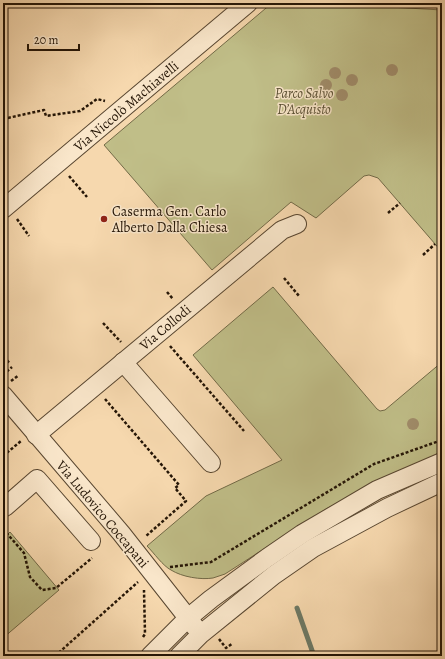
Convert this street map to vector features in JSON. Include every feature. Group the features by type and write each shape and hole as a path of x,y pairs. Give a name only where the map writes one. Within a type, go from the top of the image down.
{"street":[{"name":"Via Niccolò Machiavelli","path":"9,213 248,3"},
{"name":"Via Collodi","path":"34,433 124,354 282,230 297,224"},
{"path":"124,354 211,463"},
{"name":"Via Ludovico Coccapani","path":"3,395 125,538 188,618 210,636"},
{"path":"150,656 188,618 211,599 302,534 377,490 442,462"},
{"path":"5,507 37,479 94,547"},
{"path":"179,656 210,636 274,575 313,548 387,508 442,482"}],"path":[{"path":"3,119 44,110 46,116 80,111 97,99 108,102"},
{"path":"66,173 87,197"},
{"path":"388,214 400,203"},
{"path":"9,213 29,236"},
{"path":"423,254 435,244"},
{"path":"284,278 299,296"},
{"path":"103,324 124,354"},
{"path":"166,342 244,431"},
{"path":"3,366 10,360"},
{"path":"3,375 12,367"},
{"path":"102,395 179,485 175,488 186,501 144,537"},
{"path":"3,456 34,433"},
{"path":"165,568 211,562 374,464 442,440"},
{"path":"3,529 24,554 30,577 42,590 56,588 94,547"},
{"path":"55,656 140,581 143,583 145,610 145,634 142,640"},
{"path":"210,636 226,648 233,643"}],"green space":[{"name":"Parco Salvo D’Acquisto","path":"272,3 355,3 355,5 442,10 442,252 378,178 369,175 364,176 316,218 291,202 212,270 104,145"},
{"path":"273,287 380,411 385,410 442,362 442,454 385,477 326,509 225,574 213,578 203,579 181,574 165,566 147,546 206,496 282,460 193,355"},
{"path":"10,532 59,590 3,638 3,539"}],"waterway":[{"path":"297,608 314,656"}],"place":[{"name":"Caserma Gen. Carlo Alberto Dalla Chiesa","path":"104,219"}]}
